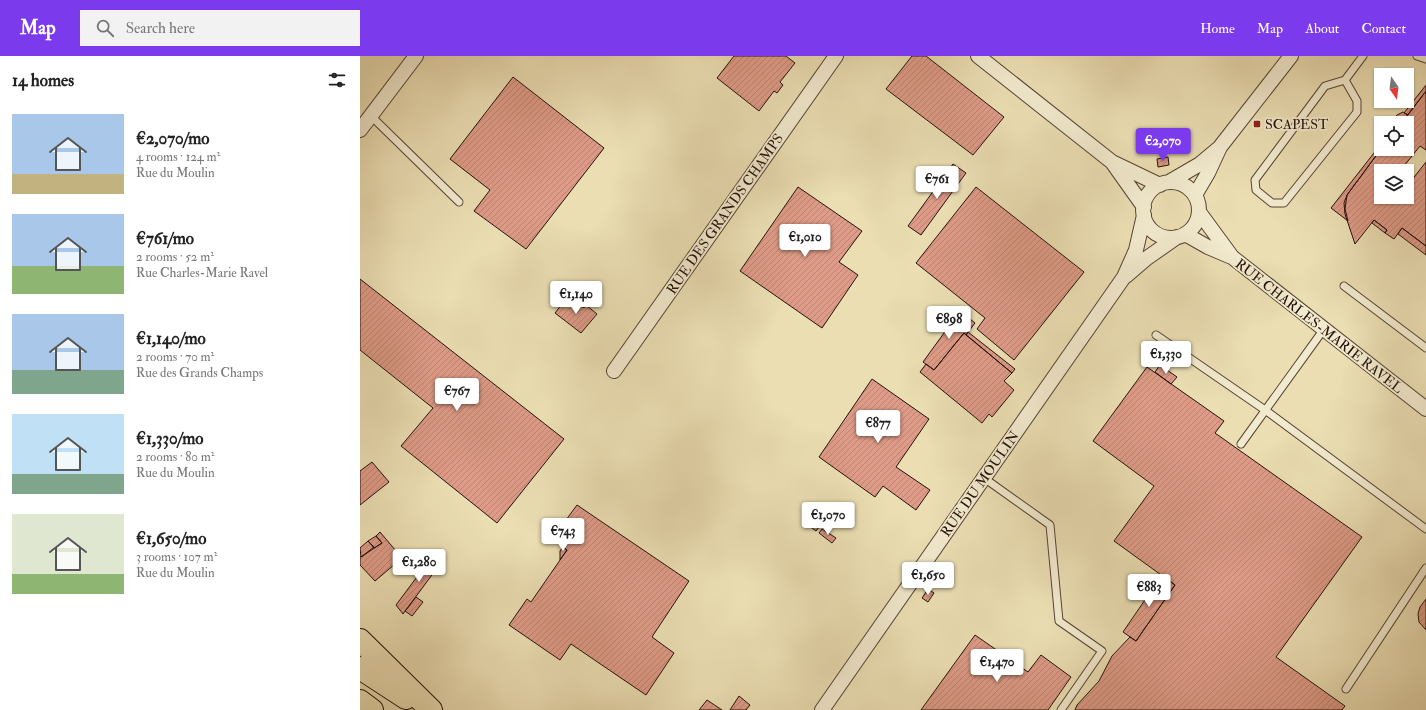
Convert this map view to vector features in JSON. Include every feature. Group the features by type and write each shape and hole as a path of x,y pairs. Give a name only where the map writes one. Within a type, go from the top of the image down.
{"main road":[{"path":"360,640 431,710"},
{"path":"360,668 423,710"},
{"path":"360,701 372,710"}],"street":[{"path":"360,130 416,56"},
{"name":"RUE DES GRANDS CHAMPS","path":"614,371 836,56"},
{"path":"978,56 1112,162 1164,184 1178,183 1187,187 1195,195 1198,202 1199,212 1192,229 1181,236 1168,238 1152,230 1147,223 1144,211 1112,162"},
{"path":"1144,211 1146,198 1152,190 1200,164 1220,147 1291,56"},
{"path":"1195,195 1208,173 1220,147"},
{"name":"RUE DU MOULIN","path":"822,710 1124,277 1136,250 1144,211"},
{"name":"RUE CHARLES-MARIE RAVEL","path":"1199,212 1232,257"},
{"name":"RUE DU MOULIN","path":"1124,277 1147,258 1181,236"},
{"name":"RUE CHARLES-MARIE RAVEL","path":"1181,236 1232,257 1426,409"}],"lane":[{"path":"1345,80 1358,101 1357,112 1284,203 1272,203 1256,190 1255,180 1325,86 1345,80 1363,56"},
{"path":"1417,56 1426,59"},
{"path":"371,116 459,202"},
{"path":"1344,286 1426,348"},
{"path":"1241,444 1324,329"},
{"path":"1156,335 1265,410 1426,529"},
{"path":"984,478 1050,525 1059,621 1102,651 1061,710"},
{"path":"1346,689 1426,568"}],"building":[{"path":"734,56 786,56 795,63 780,82 783,85 777,93 774,91 759,111 717,78"},
{"path":"912,56 926,56 1004,117 973,155 886,89"},
{"path":"513,77 604,148 526,249 474,211 490,190 450,159"},
{"path":"1426,85 1426,91 1414,107 1414,100"},
{"path":"1426,91 1426,150 1420,146 1414,154 1414,116 1407,116"},
{"path":"1408,108 1413,108 1408,115 1404,113"},
{"path":"1403,112 1408,115 1396,116"},
{"path":"1374,153 1374,156 1376,156 1347,195 1345,209 1348,221 1331,208"},
{"path":"1376,156 1412,156 1406,164 1374,164 1374,204 1414,204 1414,177 1426,162 1426,246 1402,228 1394,239 1385,233 1387,230 1374,220 1355,244 1345,214 1344,203 1347,195"},
{"path":"1168,157 1169,165 1158,167 1157,159"},
{"path":"953,164 966,173 921,235 908,226"},
{"path":"798,187 862,231 839,262 858,275 822,328 740,271"},
{"path":"976,187 1084,272 1014,360 977,329 985,318 916,263"},
{"path":"1374,220 1387,230 1385,233 1372,223"},
{"path":"1402,228 1426,246 1426,255 1398,234"},
{"path":"360,279 564,439 497,523 401,446 433,408 360,350"},
{"path":"571,297 584,308 586,305 597,314 581,333 555,313 562,304 565,306"},
{"path":"960,311 975,323 966,335 964,333 934,370 923,362"},
{"path":"968,332 1015,369 1012,373 966,335"},
{"path":"964,333 1012,373 1004,381 1014,390 992,417 989,414 982,423 920,372 926,364 934,370"},
{"path":"1160,365 1177,377 1171,384 1155,372"},
{"path":"1147,367 1224,421 1215,433 1362,537 1276,657 1345,706 1342,710 1075,710 1077,705 1099,681 1112,656 1130,637 1136,641 1175,585 1114,541 1154,486 1093,441"},
{"path":"872,379 929,419 896,467 930,490 916,510 883,486 875,497 819,457"},
{"path":"372,462 389,482 360,505 360,471"},
{"path":"577,505 689,581 652,637 674,653 646,695 571,644 560,660 509,625 527,599 531,602 567,550 552,539"},
{"path":"812,520 820,526 816,531 808,525"},
{"path":"822,529 836,538 832,543 819,533"},
{"path":"380,532 402,558 375,581 360,565 360,556 361,557 382,543 376,536"},
{"path":"376,536 382,543 374,548 368,541"},
{"path":"368,541 374,547 361,557 360,548"},
{"path":"563,547 567,550 560,560 560,551"},
{"path":"434,554 443,560 403,614 396,605"},
{"path":"1162,575 1175,585 1136,641 1123,632"},
{"path":"928,589 934,593 928,602 922,598"},
{"path":"416,597 423,602 412,616 405,611"},
{"path":"1426,599 1426,630 1419,622 1418,614 1420,607"},
{"path":"975,635 1028,672 1041,655 1071,677 1048,710 921,710"},
{"path":"739,696 750,705 746,710 730,710"},
{"path":"707,700 722,710 699,710"}],"place":[{"name":"SCAPEST","path":"1257,124"}]}
